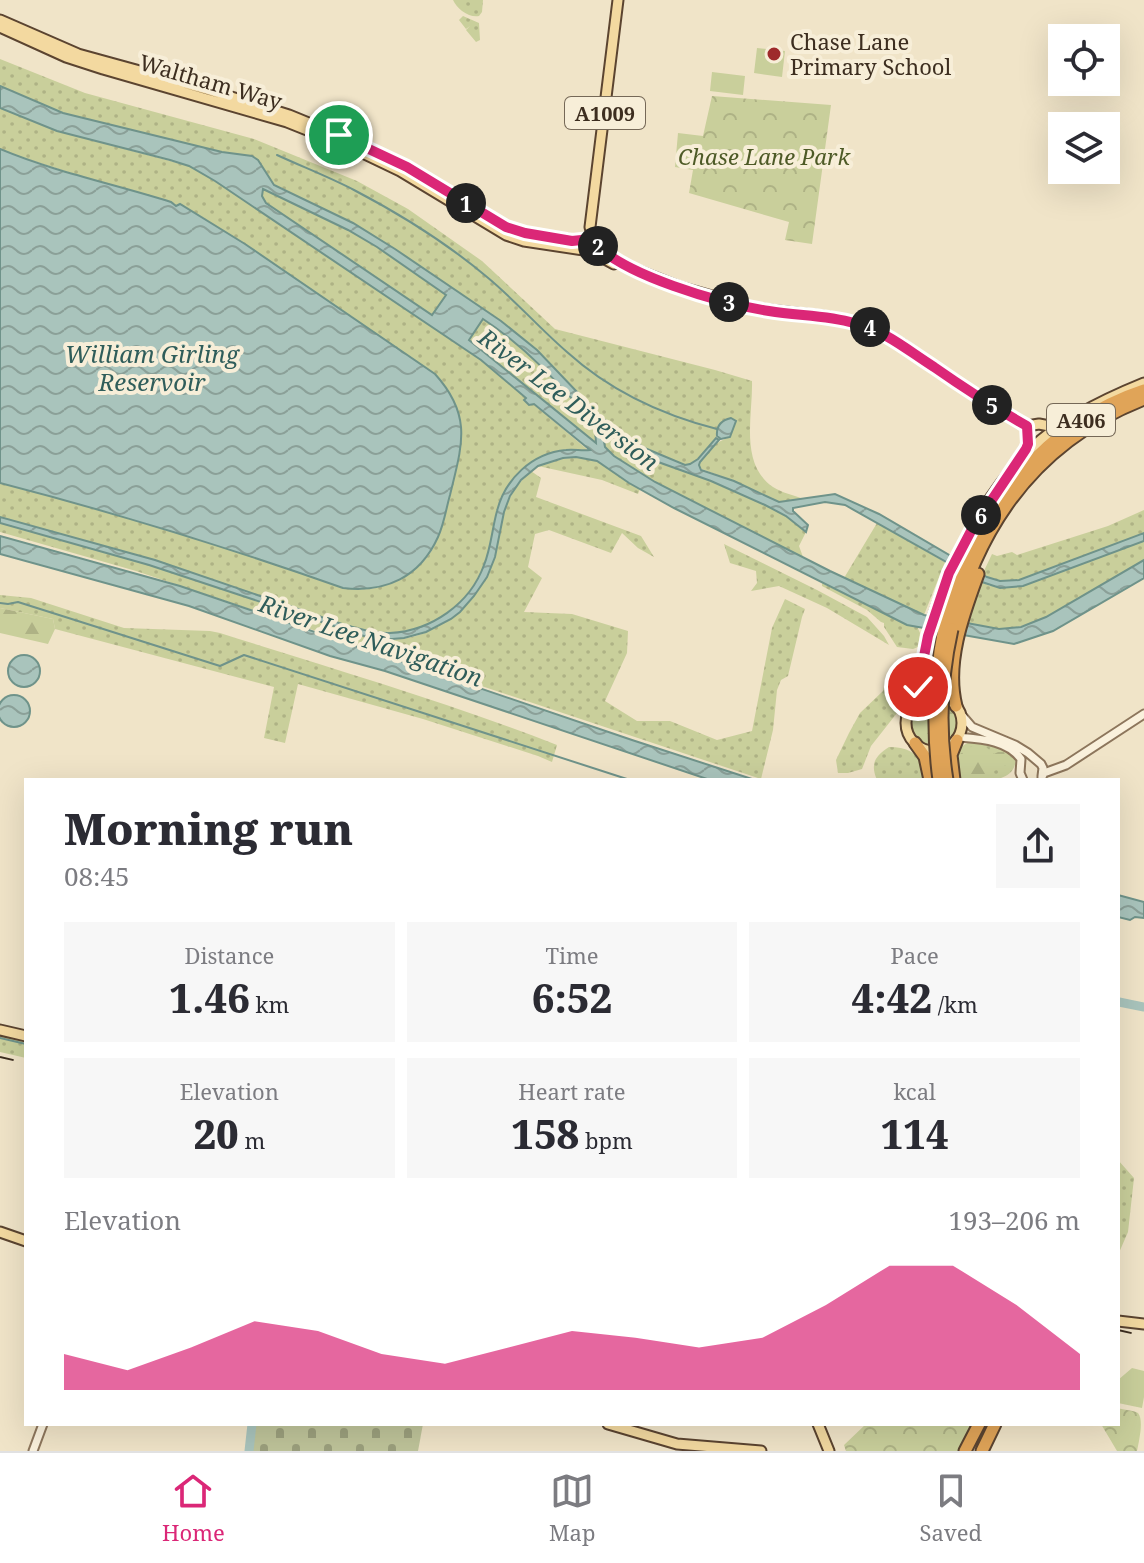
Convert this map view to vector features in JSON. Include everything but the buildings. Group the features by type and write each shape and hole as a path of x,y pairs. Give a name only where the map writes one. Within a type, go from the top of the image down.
{"highway":[{"name":"A406","path":"939,778 934,706 940,649 956,587 983,533 1007,490 1049,444 1105,406 1144,390"},
{"name":"A406","path":"947,778 942,726 946,663 960,601 983,533 1035,470 1075,435 1109,414 1144,399"},
{"name":"A406","path":"958,710 952,687 955,656 983,533"},
{"path":"954,778 951,755 958,739"},
{"path":"915,743 925,757 930,778"},
{"path":"965,1451 978,1426"},
{"path":"977,1451 985,1426"},
{"path":"977,1451 993,1426"}],"main road":[{"name":"A1009","path":"588,244 618,0"},
{"name":"Waltham Way","path":"0,20 6,28 64,52 230,100 337,138 516,230 588,244 603,259 614,264 619,263 680,287 754,308 829,317 875,329 1028,431"},
{"path":"1016,465 1066,423 1144,383"},
{"path":"1028,431 1042,424 1055,427 1066,423"},
{"path":"1028,431 1036,427 1042,433 1043,441"},
{"path":"922,674 926,689 947,698 958,710 961,730 958,739 940,751 926,750 915,743 907,731 906,722 922,674 928,636 949,573 983,533 1001,485 1026,449 1028,431"},
{"path":"1001,485 1043,441"},
{"path":"912,706 922,698 937,695"},
{"path":"0,1030 24,1036"},
{"path":"0,1232 24,1240"},
{"path":"1120,1319 1144,1324"},
{"path":"615,1426 668,1442 761,1451"},
{"path":"819,1426 828,1451"}],"street":[{"path":"958,710 972,727 1015,745 1043,767 1055,769"},
{"path":"1041,778 1044,773 1075,759 1144,714"},
{"path":"958,739 996,742 1005,746 1019,755 1022,778"},
{"path":"1021,765 1027,760 1040,763 1041,778"},
{"path":"33,1451 42,1426"}],"green space":[{"path":"453,0 483,0 482,12 479,16 467,14"},
{"path":"463,16 479,23 480,40 476,42 466,30 470,26 466,29 459,20"},
{"path":"757,48 785,51 782,77 754,73"},
{"path":"0,59 85,93 254,139 357,181 408,209 482,261 555,329 752,381 750,438 756,466 773,487 803,499 779,502 699,468 702,458 710,449 730,437 717,429 716,438 690,465 647,449 625,436 600,416 537,350 501,321 353,223 274,185 258,160 251,156 222,152 63,113 0,86"},
{"path":"712,72 745,76 743,95 710,91"},
{"name":"Chase Lane Park","path":"712,96 831,105 812,244 785,240 789,222 689,193 693,170 675,167 678,133 703,136"},
{"path":"0,108 57,131 189,166 225,187 481,360 589,451 549,453 509,483 483,569 470,591 458,605 426,625 388,633 370,632 342,624 155,560 0,517 0,483 173,532 343,588 374,588 418,567 433,548 454,477 461,431 455,403 435,374 204,218 155,197 0,149"},
{"path":"263,189 348,230 447,294 433,316 273,208 263,200"},
{"path":"483,319 554,379 592,421 596,443 468,340"},
{"path":"602,430 647,458 711,481 786,516 806,532 799,546 803,557 655,482 614,456 605,447"},
{"path":"576,457 597,461 640,489 638,494 602,480 538,466"},
{"path":"531,471 541,478 536,497 641,536 654,557 622,533 611,553 549,530 535,534 528,567 542,578 524,612 572,614 628,631 627,653 605,701 637,721 670,721 717,740 752,731 772,628 785,599 805,609 788,676 781,680 777,690 773,730 761,778 136,571 0,532 0,523 149,565 367,637 400,639 417,636 439,626 472,599 507,504"},
{"path":"1144,510 1144,533 1019,580 1000,581 983,573 992,554 997,556 1012,552 1017,555 1108,526"},
{"path":"877,523 945,562 924,615 844,578"},
{"path":"1144,541 1144,560 1053,614 1015,628 998,629 967,624 982,582 990,586 1023,586"},
{"path":"724,544 867,617 889,645 827,608 779,586 751,591 757,583 756,571 730,563"},
{"path":"822,583 917,626 920,633 918,647 897,647 884,623 867,610 822,586"},
{"path":"0,595 31,598 124,628 220,633 432,700 557,745 552,762 423,719 298,684 285,743 264,738 274,687 55,629 53,619 0,608"},
{"path":"0,608 53,619 55,629 48,644 0,633"},
{"path":"906,656 915,660 908,689 897,713 871,746 862,769 838,773 836,760 860,713 883,691 887,674 904,667 902,659"},
{"path":"934,700 950,707 957,723 950,739 934,746 918,739 911,723 918,707"},
{"path":"965,744 989,744 1006,750 1016,757 1014,766 1010,773 1000,778 959,778 958,752"},
{"path":"972,746 986,747 994,754 1004,752 1007,761 1006,765 980,778 963,778 960,754"},
{"path":"889,747 910,751 918,759 925,778 876,778 875,761"},
{"path":"0,1036 24,1042 24,1058 0,1052"},
{"path":"1120,1162 1134,1178 1128,1232 1120,1250"},
{"path":"1132,1368 1144,1371 1142,1408 1120,1403 1120,1378"},
{"path":"1120,1408 1138,1413 1141,1420 1137,1451 1117,1451 1102,1426 1120,1426"},
{"path":"254,1426 423,1426 418,1451 250,1451"},
{"path":"864,1426 971,1426 959,1451 846,1451 844,1445"}],"water":[{"path":"0,86 63,113 222,152 252,156 274,185 353,223 501,321 537,350 600,416 625,436 685,465 698,459 716,438 719,440 700,462 701,470 779,502 835,494 879,514 987,577 1000,581 1019,580 1144,533 1144,541 1023,586 1000,588 982,582 845,505 825,502 793,508 808,525 806,532 765,505 647,458 602,430 605,447 614,456 655,482 924,615 999,629 1021,627 1046,617 1144,560 1144,578 1053,631 1014,644 907,625 674,508 597,461 563,458 538,466 521,480 510,496 487,577 460,612 426,632 380,640 149,565 0,523 0,517 155,560 342,624 390,633 434,621 469,592 486,559 501,499 513,478 542,456 569,450 590,450 534,404 529,405 524,400 526,398 481,360 215,181 189,166 57,131 0,108","holes":["263,189 348,230 446,295 432,315 266,203 262,196","483,319 527,354 567,393 592,421 596,443 469,340"]},
{"name":"William Girling Reservoir","path":"0,149 176,206 180,204 245,244 435,374 455,404 460,418 461,446 442,527 422,563 387,585 343,588 173,532 0,483"},
{"path":"731,418 736,421 730,437 721,439 717,436 719,426"},
{"path":"0,536 180,586 749,778 704,778 385,671 330,656 189,606 0,554"},
{"path":"24,655 35,660 40,671 35,682 24,687 13,682 8,671 13,660"},
{"path":"8,696 20,696 29,705 29,717 20,726 8,726 -1,717 -1,705"},
{"path":"1120,896 1144,902 1144,918 1120,918"}],"waterway":[{"path":"277,155 354,190 440,241 497,286 557,343 600,378 656,409 717,429"},
{"path":"0,603 18,602 220,666 244,655 624,778"},
{"path":"1120,1002 1144,1007"},
{"path":"0,1038 24,1044"},
{"path":"249,1451 252,1426"}],"railway":[{"path":"0,1057 24,1063"},
{"path":"1120,1330 1144,1336"}],"place":[{"name":"Chase Lane Primary School","path":"774,54"}],"route":[{"path":"339,135 407,167 499,223 516,230 572,241 591,239 619,263 700,294 773,312 829,317 875,329 1027,426 1026,449 971,531 949,573 928,636 918,687"}],"water label":[{"name":"River Lee Diversion","path":"569,399"},
{"name":"River Lee Navigation","path":"371,640"}]}
